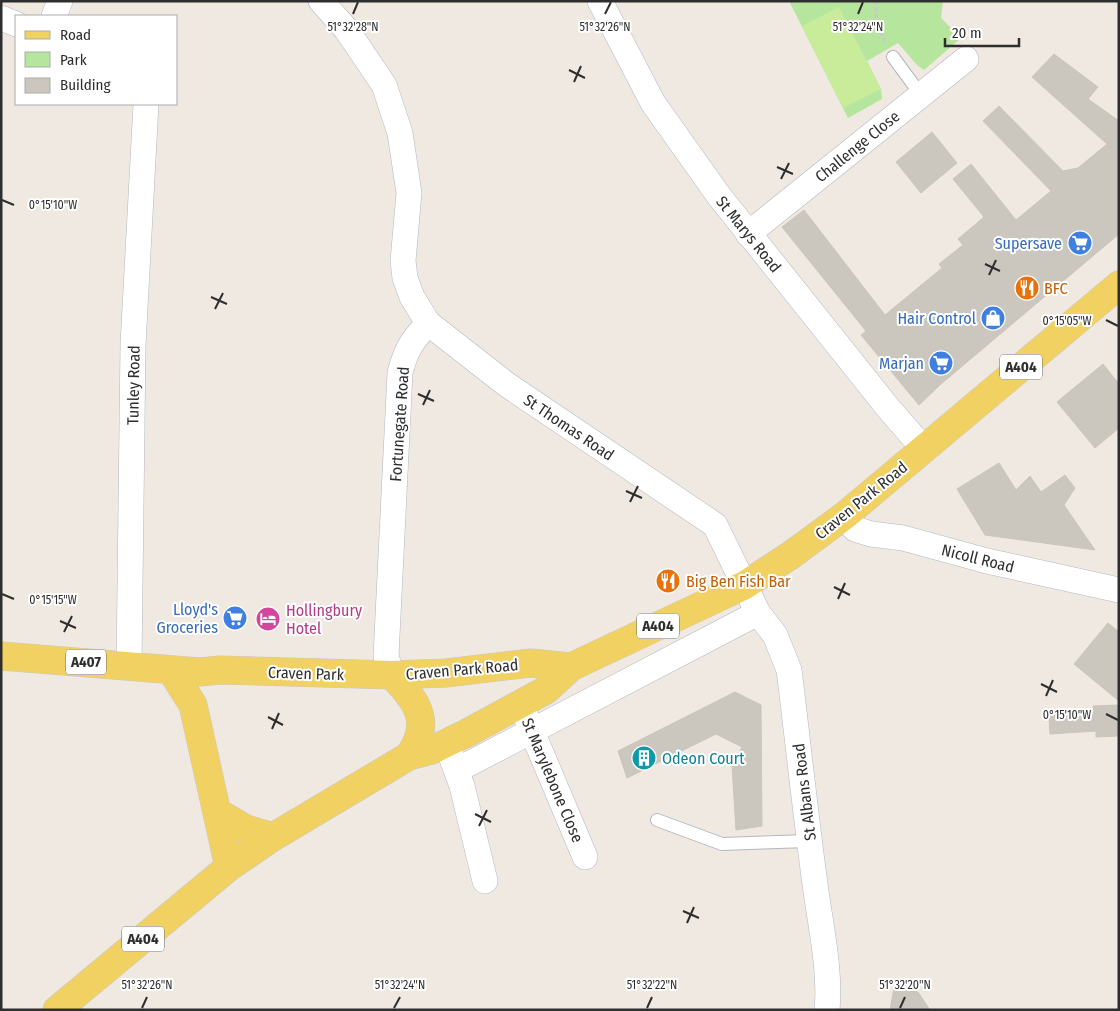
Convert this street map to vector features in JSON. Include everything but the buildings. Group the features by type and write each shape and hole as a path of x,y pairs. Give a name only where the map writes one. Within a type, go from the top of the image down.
{"main road":[{"name":"Craven Park Road","path":"408,756 432,750 446,743 546,690 572,668 745,584 791,555 844,516 1119,285"},
{"name":"Craven Park","path":"1,656 200,672 220,670 392,675"},
{"name":"Craven Park Road","path":"392,675 446,673 531,663 572,668"},
{"path":"171,670 193,705 229,867"},
{"path":"193,705 220,670"},
{"name":"Craven Park Road","path":"392,675 411,694 420,716 421,724 418,739 408,756"},
{"name":"A404","path":"57,1010 229,867 272,837 408,756"},
{"path":"216,812 246,829 272,837"}],"street":[{"path":"54,15 60,1"},
{"path":"321,1 346,30 384,86 400,132 409,193 403,261 405,278 412,297 428,323"},
{"name":"St Marys Road","path":"600,1 653,103 719,196 924,449"},
{"path":"1,18 15,24"},
{"name":"Challenge Close","path":"748,234 966,58"},
{"name":"Tunley Road","path":"129,666 133,345 146,105"},
{"name":"St Thomas Road","path":"428,323 506,384 714,524"},
{"name":"Fortunegate Road","path":"392,675 386,656 400,373 411,342 428,323"},
{"name":"Nicoll Road","path":"844,516 855,529 872,534 903,538 987,561 1119,590"},
{"name":"St Albans Road","path":"714,524 758,613 775,635 789,670 829,995 827,1010"},
{"path":"457,770 758,613"},
{"name":"St Marylebone Close","path":"520,704 585,858"},
{"path":"446,743 462,786 485,881"}],"lane":[{"path":"890,53 921,95"},
{"path":"658,820 722,844 809,841"}],"path":[{"path":"875,2 876,24 890,53"}],"green space":[{"path":"789,1 943,1 941,18 961,38 924,70 917,65 898,43 867,61 881,89 882,99 848,118"},
{"path":"839,7 881,89 843,108 802,26"}],"place":[{"name":"Supersave","path":"1080,243"},
{"name":"BFC","path":"1027,288"},
{"name":"Hair Control","path":"993,318"},
{"name":"Marjan","path":"941,363"},
{"name":"Big Ben Fish Bar","path":"668,581"},
{"name":"Lloyd's Groceries","path":"235,618"},
{"name":"Hollingbury Hotel","path":"268,619"},
{"name":"Odeon Court","path":"644,758"}]}
